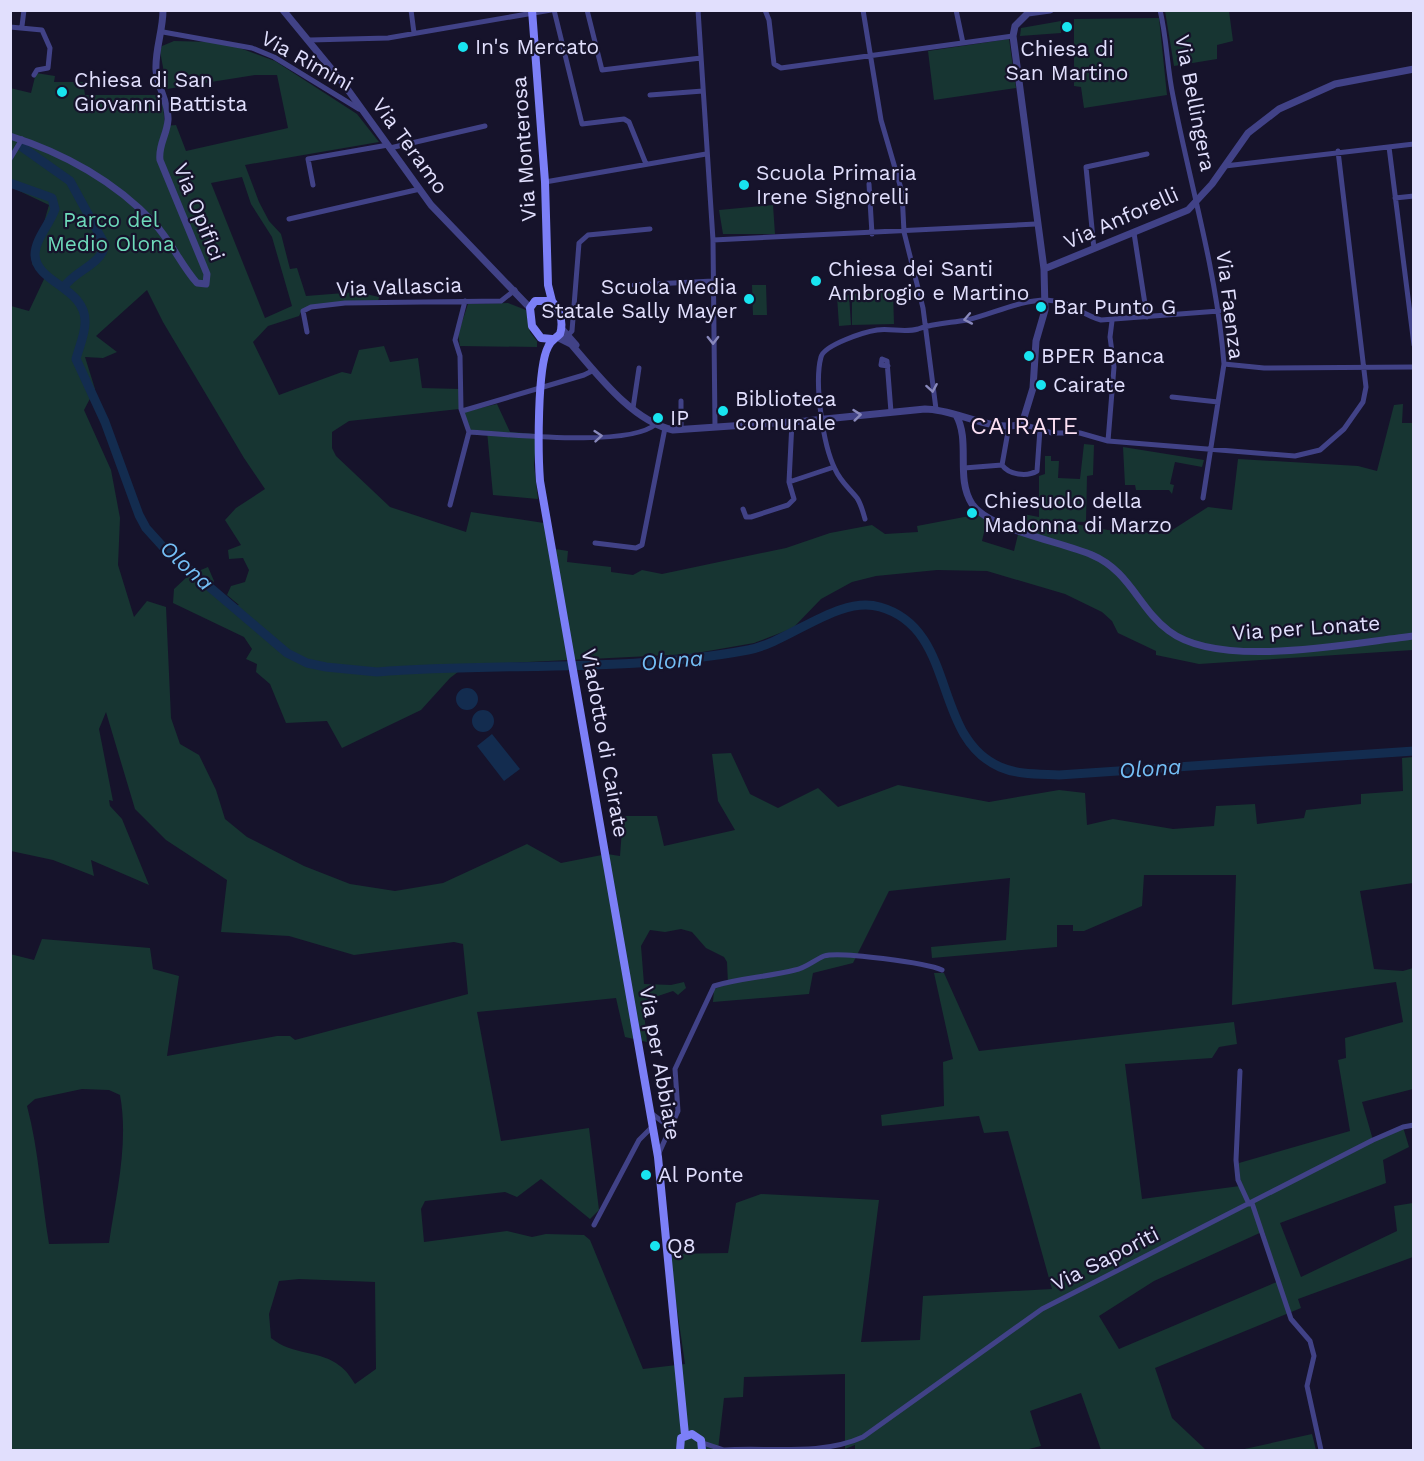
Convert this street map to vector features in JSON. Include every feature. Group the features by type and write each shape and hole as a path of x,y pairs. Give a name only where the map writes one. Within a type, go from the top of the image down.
{"main road":[{"name":"Via Monterosa","path":"532,11 545,182 548,285 544,300"},
{"path":"541,339 554,338 565,332 561,316 544,300 530,308 532,326 541,339 542,385"},
{"path":"542,385 547,348 554,338"},
{"name":"Viadotto di Cairate","path":"542,385 539,436 540,480 622,943"},
{"name":"Via per Abbiate","path":"622,943 658,1157 683,1403 690,1435"},
{"path":"680,1450 679,1443 690,1435 702,1447"}],"street":[{"path":"22,26 24,10"},
{"name":"Via Opifici","path":"10,135 106,181 154,223 197,283 206,284 207,274 160,160 160,144 168,119 156,73 157,47 163,32 163,10"},
{"name":"Via Teramo","path":"283,10 310,40 364,111 431,205 530,308"},
{"path":"411,10 414,33"},
{"path":"310,40 388,39 532,11 553,10 582,124 624,119 629,122 646,164"},
{"path":"587,10 602,70 701,58"},
{"path":"698,10 713,240 715,427"},
{"path":"765,10 769,20 772,53 777,67 871,57 1013,36"},
{"path":"863,10 881,120 902,192 904,232 925,324 927,355 936,409"},
{"path":"956,10 963,43"},
{"path":"1023,424 1033,388 1036,341 1046,300 1044,269 1036,224 1013,36 1015,26 1028,13 1050,10"},
{"name":"Via Bellingera","path":"1160,10 1167,37 1172,94 1198,201"},
{"path":"10,27 22,26 42,30 50,48 48,69 37,70 34,75"},
{"name":"Via Rimini","path":"163,32 252,48 273,57 364,111"},
{"name":"Via Anforelli","path":"1044,269 1179,215 1198,201 1253,128 1280,109 1335,84 1413,69"},
{"path":"650,95 703,91"},
{"path":"313,185 308,159 389,147 484,126"},
{"path":"10,159 22,139"},
{"path":"1225,166 1413,144"},
{"path":"1389,147 1413,345"},
{"path":"554,338 571,344 633,408 665,428 681,430 936,409 1009,426 1023,424 1060,434 1080,433 1108,441 1295,456 1320,450 1344,429 1363,402 1366,387 1338,151"},
{"path":"545,182 706,154"},
{"path":"1094,249 1086,167 1147,154"},
{"path":"868,184 872,234"},
{"path":"289,219 420,189"},
{"path":"1395,198 1413,196"},
{"name":"Via Faenza","path":"1198,201 1219,311 1224,364 1203,498"},
{"path":"713,240 872,234 1036,224"},
{"path":"581,355 565,332 572,331 579,243 588,235 650,229"},
{"path":"1134,233 1147,317"},
{"path":"634,285 713,281"},
{"name":"Via Teramo","path":"517,292 544,300"},
{"name":"Via Vallascia","path":"307,332 302,315 303,311 310,307 345,303 504,301 517,292"},
{"path":"866,519 858,499 842,483 834,467 820,419 821,355 827,348 876,330 909,330 925,324 965,320 1046,300 1073,304 1089,317 1112,321 1219,311"},
{"path":"450,505 469,432 462,411 460,356 456,333 465,302"},
{"path":"1108,441 1114,367 1110,337 1112,321"},
{"path":"1224,364 1264,368 1413,367"},
{"path":"888,366 891,412"},
{"path":"633,408 639,368"},
{"path":"462,411 542,385 584,375 594,370"},
{"path":"1172,397 1218,402"},
{"path":"681,401 681,430"},
{"path":"956,415 961,429 964,468 1002,465 1012,473 1031,474 1037,471 1040,429"},
{"path":"961,429 971,418"},
{"path":"743,509 746,517 751,517 788,505 794,499 789,482 792,422"},
{"path":"469,432 565,438 624,434 651,429 656,424"},
{"path":"1002,465 1009,426"},
{"path":"595,543 636,548 642,545 665,428"},
{"path":"789,482 834,467"},
{"name":"Via per Lonate","path":"964,468 966,489 977,510 1015,529 1094,555 1129,582 1170,632 1198,646 1242,652 1413,636"},
{"path":"658,1157 678,1111 675,1069 714,986 795,970 811,965 823,956 837,955 914,963 942,970"},
{"path":"1240,1071 1236,1160 1238,1180 1250,1203 1291,1319 1310,1341 1314,1356 1307,1386 1321,1450"},
{"path":"651,1113 664,1123"},
{"path":"594,1225 642,1137 675,1119"},
{"name":"Via Saporiti","path":"702,1447 724,1450 828,1447 847,1444 883,1424 1042,1309 1373,1140 1413,1125"},
{"path":"642,1137 654,1131 660,1133 668,1131"}],"green space":[{"path":"1165,11 1229,11 1233,41 1217,45 1217,59 1174,66"},
{"path":"1159,18 1167,95 1084,108 1081,87 1074,86 1074,19"},
{"path":"1061,21 1061,33 1020,36 1021,28"},
{"path":"1009,39 1016,88 934,100 928,51"},
{"name":"Parco del Medio Olona","path":"174,41 212,42 237,47 275,61 357,114 379,142 245,165 259,202 269,221 281,234 290,269 297,268 306,296 357,292 379,297 378,302 346,302 302,310 299,316 268,326 253,342 279,395 342,372 351,374 359,350 384,346 390,362 418,358 422,388 460,389 459,409 349,421 332,432 332,448 336,456 390,507 466,532 471,512 544,523 549,548 568,551 567,562 611,567 611,572 633,575 642,570 662,574 786,548 830,533 872,525 885,534 918,532 917,526 980,514 987,519 982,541 1014,551 1023,514 1039,517 1039,476 1045,474 1045,456 1051,456 1051,461 1059,461 1058,478 1080,479 1084,444 1094,445 1093,475 1087,476 1086,522 1058,521 1108,530 1166,534 1208,507 1232,510 1238,459 1358,466 1377,471 1394,405 1403,404 1402,423 1413,423 1413,650 1199,664 1156,655 1156,651 1118,633 1112,621 1102,612 1065,594 987,571 937,570 876,576 852,582 821,599 793,628 754,643 691,654 467,665 450,678 421,710 342,748 327,721 286,723 270,684 256,672 257,664 246,659 252,649 244,637 173,603 174,589 189,575 208,567 214,581 212,593 224,604 239,605 227,595 231,586 245,582 249,570 243,558 229,559 228,550 241,545 225,520 236,508 265,489 163,322 147,290 96,336 117,352 103,358 85,357 95,389 84,410 111,470 120,518 118,565 134,617 147,601 166,607 171,718 180,744 199,755 216,790 225,819 247,837 304,866 350,884 395,891 443,883 527,844 561,863 607,854 620,856 623,816 657,816 664,846 735,830 718,801 712,754 731,753 750,794 778,808 818,788 838,807 898,785 989,802 1059,790 1085,793 1087,825 1113,819 1173,829 1214,826 1216,806 1255,804 1257,824 1304,818 1306,810 1361,804 1361,794 1403,791 1402,758 1413,757 1413,883 1360,891 1374,969 1403,971 1413,968 1413,1089 1362,1102 1373,1140 1403,1127 1409,1147 1383,1160 1386,1183 1280,1223 1301,1277 1397,1231 1394,1206 1413,1203 1413,1257 1298,1299 1301,1308 1155,1368 1172,1418 1206,1450 1101,1450 1081,1393 1030,1411 1041,1446 1025,1450 855,1450 855,1445 845,1449 845,1374 744,1377 743,1397 724,1398 718,1450 11,1450 10,954 34,960 42,939 150,948 153,969 179,976 167,1056 277,1036 290,1036 295,1040 468,994 463,944 454,942 354,955 289,936 221,932 227,880 166,840 135,809 106,712 99,729 113,801 109,800 110,806 122,819 149,885 91,860 94,876 53,860 11,851 11,306 29,311 45,277 32,264 49,205 11,187 10,88 31,93 36,73 55,76 54,82 83,82 85,95 162,95 165,126 176,125 186,151 288,128 277,75 255,75 167,89 160,51 162,46","holes":["242,177 251,204 272,237 292,306 265,318 211,183","1144,875 1236,875 1232,1005 1396,982 1403,1022 1345,1038 1346,1058 1338,1060 1350,1131 1239,1163 1240,1186 1142,1199 1125,1064 1212,1058 1219,1047 1237,1044 1234,1022 979,1051 944,973 934,973 953,1059 943,1062 944,1106 881,1115 882,1126 979,1116 984,1133 1008,1131 1052,1289 923,1296 920,1340 861,1342 879,1200 761,1194 736,1203 728,1253 669,1254 685,1364 643,1369 590,1240 584,1235 546,1234 532,1237 507,1231 424,1242 421,1209 425,1201 505,1192 517,1197 541,1179 590,1219 599,1210 589,1128 501,1141 477,1012 616,998 625,1037 647,1042 643,1001 673,991 678,995 686,988 684,982 671,985 644,984 641,946 650,930 665,932 681,929 692,932 706,948 724,957 727,962 728,984 714,989 713,1002 809,994 813,973 853,963 889,891 1010,878 1006,940 931,947 932,958 1057,947 1057,925 1073,925 1073,931 1084,931 1142,906","82,1089 109,1090 120,1095 122,1150 109,1243 49,1244 37,1157 27,1106 35,1099","1264,1231 1279,1281 1119,1349 1099,1316 1154,1281","299,1279 375,1282 376,1369 355,1384 344,1370 332,1361 288,1348 271,1338 269,1314 279,1281"]},
{"path":"773,205 775,234 723,234 719,210"},
{"path":"752,285 766,285 767,315 753,315"},
{"path":"893,293 894,324 852,325 852,294"},
{"path":"849,295 851,325 839,326 837,296"},
{"path":"508,303 526,310 530,332 537,341 537,347 460,346 458,334 468,304"},
{"path":"497,404 510,432 537,434 534,465 538,499 493,495 487,431 470,430 464,412"},
{"path":"1123,447 1204,460 1202,467 1175,462 1170,484 1174,485 1172,494 1169,490 1136,490 1135,485 1125,485"},
{"path":"1312,1434 1316,1450 1240,1450"}],"water":[{"path":"463,688 471,688 478,695 478,703 471,710 463,710 456,703 456,695"},
{"path":"479,710 487,710 494,717 494,725 487,732 479,732 472,725 472,717"},
{"path":"492,734 520,769 504,781 477,746"}],"waterway":[{"name":"Olona","path":"22,147 70,181 105,245 98,258 74,276 64,287"},
{"name":"Olona","path":"10,183 52,198 55,209 37,243 35,255 44,273 70,293 83,311 85,327 76,359 105,422 139,515 146,528 165,549 287,653 307,663 377,672 656,662 748,650 780,638 831,613 864,605 880,607 905,619 922,637 934,659 963,732 978,752 1007,770 1029,774 1059,775 1414,751"}],"place":[{"name":"Chiesa di San Martino","path":"1067,27"},
{"name":"In's Mercato","path":"463,47"},
{"name":"Chiesa di San Giovanni Battista","path":"62,92"},
{"name":"Scuola Primaria Irene Signorelli","path":"744,185"},
{"name":"Chiesa dei Santi Ambrogio e Martino","path":"816,281"},
{"name":"Scuola Media Statale Sally Mayer","path":"749,299"},
{"name":"Bar Punto G","path":"1041,307"},
{"name":"BPER Banca","path":"1029,356"},
{"name":"Cairate","path":"1041,385"},
{"name":"Biblioteca comunale","path":"723,411"},
{"name":"IP","path":"658,418"},
{"name":"Chiesuolo della Madonna di Marzo","path":"972,513"},
{"name":"Al Ponte","path":"646,1175"},
{"name":"Q8","path":"655,1246"}],"district":[{"name":"CAIRATE","path":"1025,426"}]}
